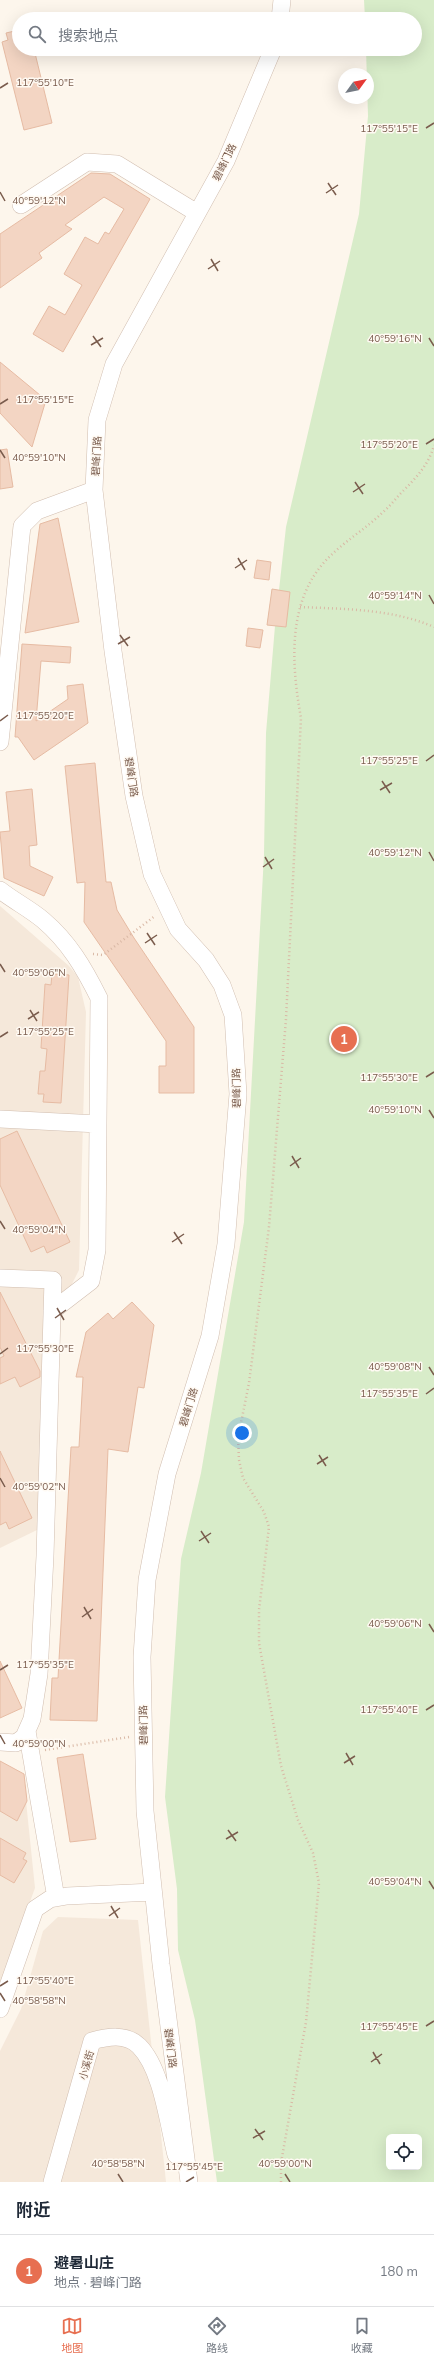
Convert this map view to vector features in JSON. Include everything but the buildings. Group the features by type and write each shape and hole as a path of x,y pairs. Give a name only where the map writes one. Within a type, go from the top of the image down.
{"street":[{"path":"281,12 282,0"},
{"name":"碧峰门路","path":"189,2182 153,1892 145,1810 142,1657 147,1580 167,1474 210,1336 226,1244 238,1094 233,1015 222,985 206,960 178,929 152,874 134,796 94,490 97,420 114,364 226,161 270,56"},
{"path":"21,205 87,162 117,164 197,214"},
{"path":"0,742 22,526 37,511 94,490"},
{"path":"0,890 43,919 66,943 84,968 99,998 97,1250 91,1281 52,1311"},
{"path":"0,1119 98,1124"},
{"path":"0,1278 53,1280 45,1556 39,1674 32,1719 24,1737 16,1743 0,1742"},
{"path":"27,1731 56,1898"},
{"path":"0,2009 36,1909 50,1899 56,1898 153,1892"},
{"name":"小溪街","path":"52,2182 92,2041 109,2037 124,2038 138,2045 151,2063 183,2182"}],"path":[{"path":"281,2182 281,2163 306,2022 319,1883 313,1853 298,1820 282,1766 276,1738 259,1643 258,1610 269,1527 264,1512 243,1478 239,1460 238,1438 249,1383 269,1227 286,1019 301,718 295,681 294,650 300,607 310,582 322,565 343,544 381,514 421,472 432,453 434,445"},
{"path":"300,607 361,610 419,621 434,627"},
{"path":"89,954 103,955 168,907"},
{"path":"30,1752 143,1735"}],"shaded area":[{"path":"0,906 69,966 78,977 86,1012 79,1270 69,1290 52,1297 37,1530 0,1548"},
{"path":"0,1767 24,1782 35,1888 0,1983"},
{"path":"58,1917 138,1920 166,2182 0,2182 0,2051 21,2009 43,1931"}],"green space":[{"path":"364,0 434,0 434,2182 217,2182 195,2020 178,1950 177,1889 165,1797 181,1559 201,1473 244,1222 264,855 266,733 275,626 267,625 272,589 279,590 286,527 359,214 368,116 368,104 374,104 374,68 367,68 366,56 422,56 422,12 365,12"}],"place":[{"name":"避暑山庄","path":"344,1039"}]}
